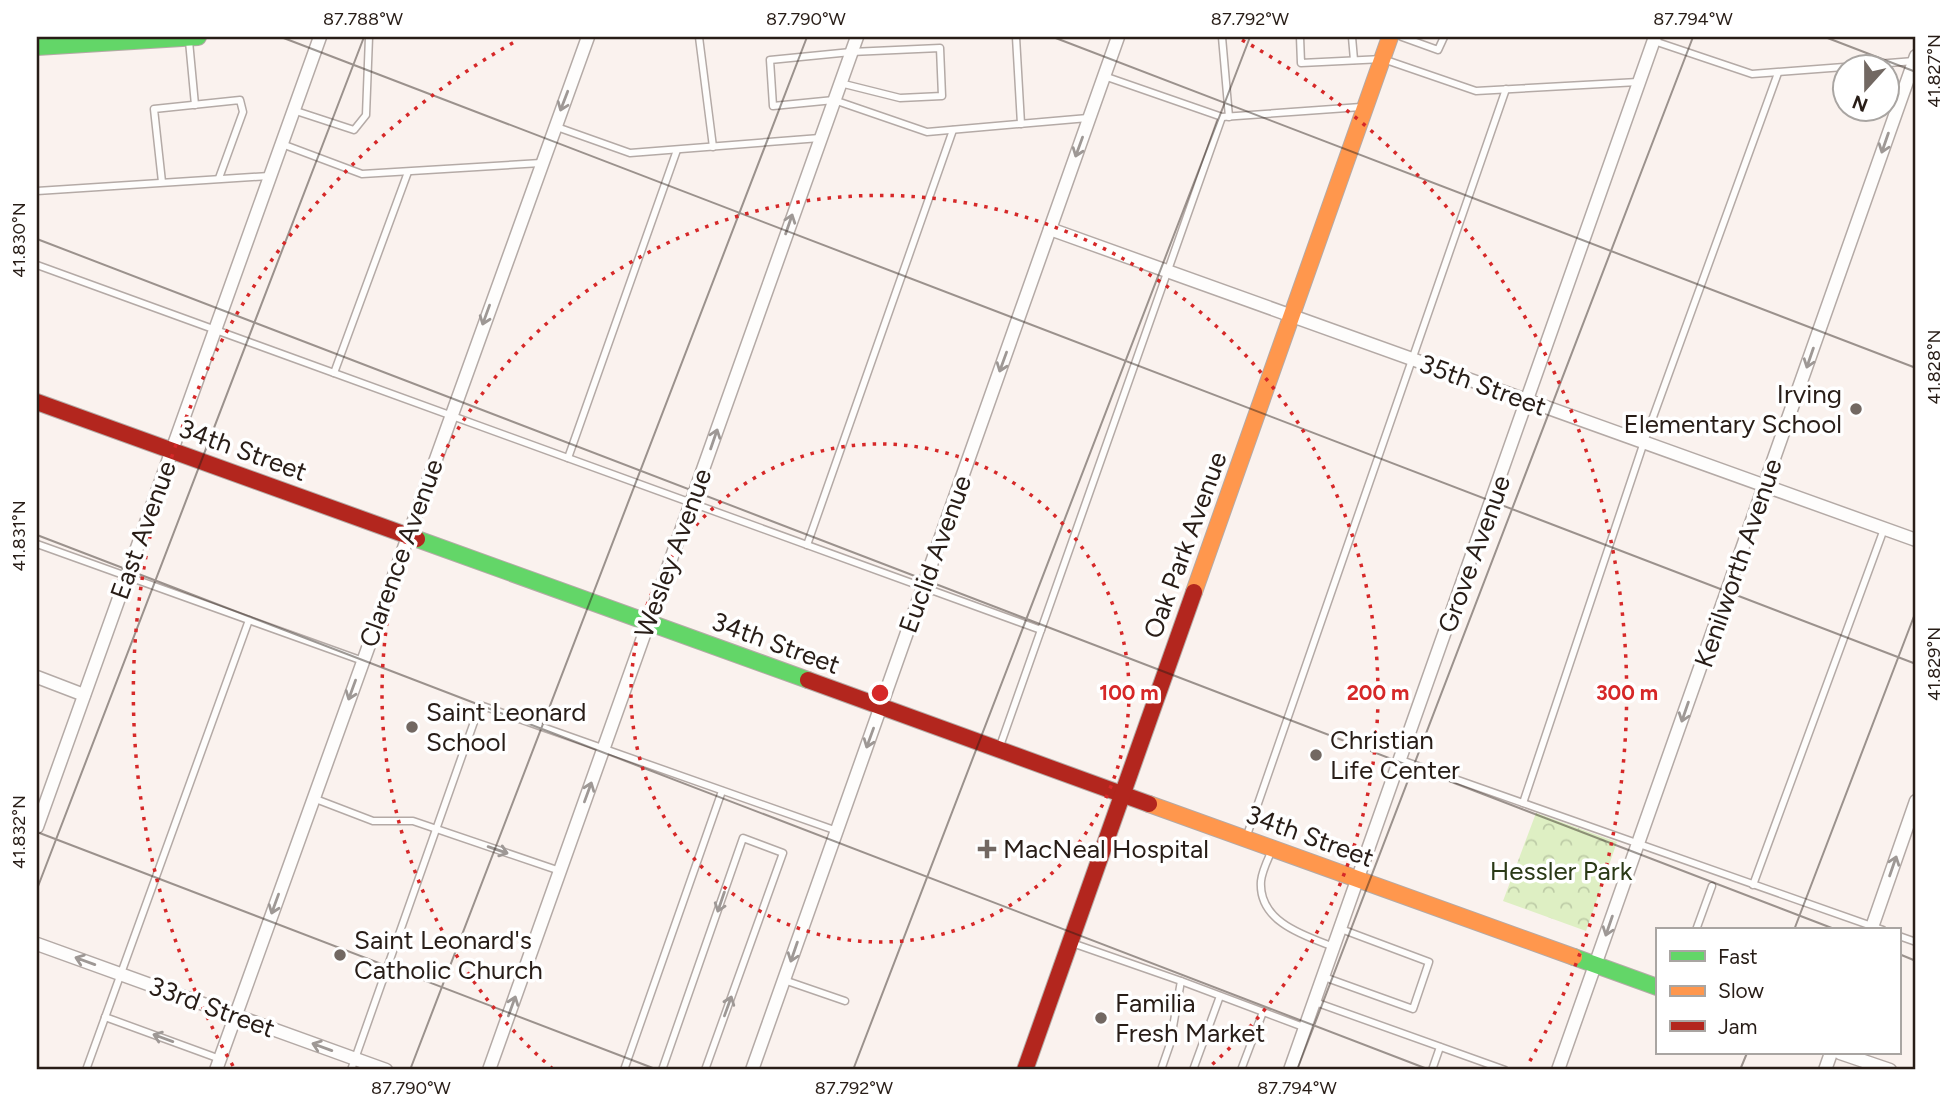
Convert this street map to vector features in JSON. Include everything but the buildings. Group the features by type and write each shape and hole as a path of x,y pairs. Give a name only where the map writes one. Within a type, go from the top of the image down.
{"street":[{"path":"37,47 55,41 198,37"},
{"name":"East Avenue","path":"37,827 40,810 84,695 320,37"},
{"name":"Clarence Avenue","path":"218,1064 554,125 588,37"},
{"name":"Wesley Avenue","path":"489,1070 856,37"},
{"name":"Euclid Avenue","path":"752,1070 1118,37"},
{"name":"Oak Park Avenue","path":"1025,1070 1390,37"},
{"name":"Grove Avenue","path":"1290,1070 1655,39"},
{"name":"Kenilworth Avenue","path":"1558,1070 1915,58"},
{"name":"35th Street","path":"1050,229 1916,540"},
{"name":"34th Street","path":"37,402 1656,987"},
{"path":"37,677 84,695"},
{"path":"1875,928 1916,801"},
{"name":"33rd Street","path":"37,944 236,1016 353,1065 386,1070"},
{"path":"1843,1054 1890,1070"}],"lane":[{"path":"188,37 195,105"},
{"path":"293,110 354,130 366,115 369,37"},
{"path":"699,37 713,147"},
{"path":"1016,37 1021,124"},
{"path":"999,749 1167,271 1225,117 1222,37"},
{"path":"1300,37 1301,63 1383,59 1476,91 1640,82"},
{"path":"1352,37 1354,60"},
{"path":"1402,37 1438,50 1444,37"},
{"path":"1655,39 1752,74 1830,68"},
{"path":"840,83 900,98 942,96 940,48 851,52 770,60 773,106 834,100 927,132 1090,118"},
{"path":"1523,803 1644,442 1778,73"},
{"path":"1104,76 1225,117 1366,107"},
{"path":"1246,838 1506,89"},
{"path":"162,182 154,109 240,100 244,105 219,178"},
{"path":"554,125 630,153 820,138"},
{"path":"807,545 953,130"},
{"path":"281,144 362,174 541,163"},
{"path":"568,458 677,150"},
{"path":"334,373 408,172"},
{"path":"37,191 270,176"},
{"path":"37,265 1041,630"},
{"path":"1754,884 1884,529"},
{"path":"37,544 363,661"},
{"path":"86,1070 249,620"},
{"path":"353,1065 480,705 837,831"},
{"path":"1401,760 1872,928"},
{"path":"624,1070 722,791"},
{"path":"313,798 373,821 404,818 560,871"},
{"path":"662,1070 743,838 783,853 705,1070"},
{"path":"1272,848 1261,881 1263,893 1275,916 1292,932 1334,947"},
{"path":"1697,928 1712,886"},
{"path":"1324,977 1413,1009 1429,962 1341,929"},
{"path":"1070,943 1306,1028"},
{"path":"784,980 845,1000"},
{"path":"1161,1070 1170,1044 1181,981"},
{"path":"1193,1070 1220,996"},
{"path":"1315,1002 1505,1070"},
{"path":"1241,1070 1263,1012"},
{"path":"105,1017 218,1064"},
{"path":"1432,1070 1440,1047"}],"green space":[{"name":"Hessler Park","path":"1536,813 1617,842 1586,931 1503,901"}],"traffic: fast":[{"path":"37,47 198,37"},
{"path":"417,539 808,680"},
{"path":"1574,957 1656,987"}],"traffic: slow":[{"path":"1194,592 1390,37"},
{"path":"1149,804 1574,957"}],"traffic: jam":[{"path":"37,402 417,539"},
{"path":"1025,1070 1194,592"},
{"path":"808,680 1149,804"}],"place":[{"name":"Irving Elementary School","path":"1856,409"},
{"name":"Saint Leonard School","path":"412,727"},
{"name":"Christian Life Center","path":"1316,755"},
{"name":"MacNeal Hospital","path":"987,849"},
{"name":"Saint Leonard's Catholic Church","path":"340,955"},
{"name":"Familia Fresh Market","path":"1101,1018"}]}
